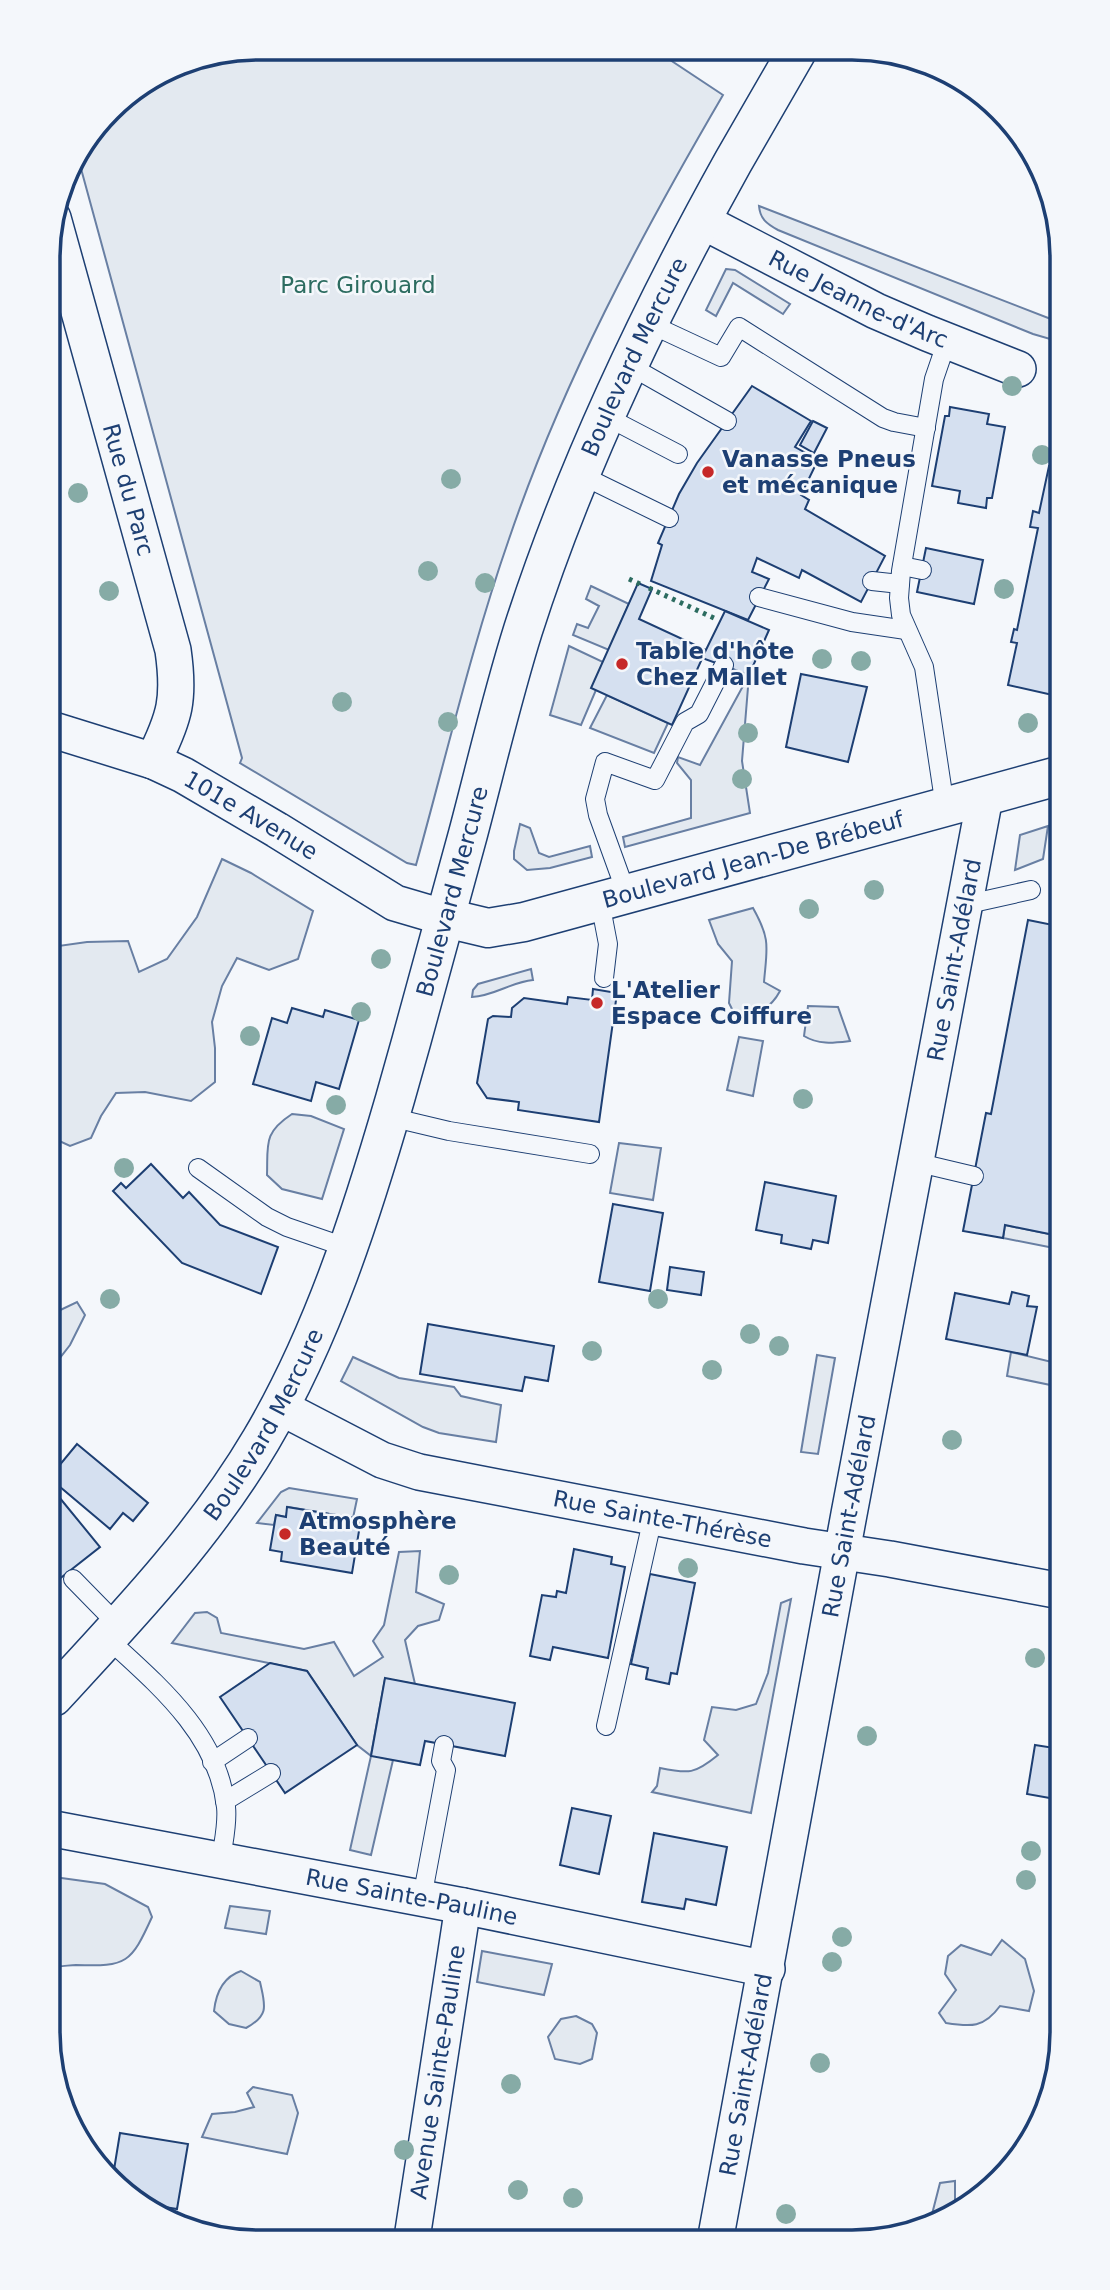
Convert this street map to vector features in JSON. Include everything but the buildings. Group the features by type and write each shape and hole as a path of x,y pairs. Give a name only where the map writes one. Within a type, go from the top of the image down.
{"street":[{"name":"Boulevard Mercure","path":"60,1680 113,1632 217,1507 245,1466 279,1407 323,1313 348,1248 390,1117 523,631 581,475 650,324 702,221 792,60"},
{"name":"Rue Jeanne-d'Arc","path":"702,221 877,311 1018,369"},
{"name":"Rue du Parc","path":"60,244 173,650 176,674 175,708 172,722 153,761"},
{"name":"101e Avenue","path":"60,732 153,761 218,794 395,904 446,918"},
{"name":"Boulevard Jean-De Brébeuf","path":"446,918 488,928 499,927 613,899 1050,778"},
{"name":"Rue Saint-Adélard","path":"717,2230 985,797"},
{"name":"Rue Sainte-Thérèse","path":"279,1407 398,1466 653,1517 1050,1589"},
{"name":"Rue Sainte-Pauline","path":"60,1830 463,1906 767,1969"},
{"name":"Avenue Sainte-Pauline","path":"413,2230 463,1906"}],"lane":[{"path":"650,324 721,357 739,327 883,418 926,428"},
{"path":"945,807 924,667 901,615 901,575 934,379 947,341"},
{"path":"630,366 727,421"},
{"path":"607,416 678,454"},
{"path":"581,475 669,519"},
{"path":"872,581 922,570"},
{"path":"760,597 852,622 906,630"},
{"path":"604,978 613,899 595,799 605,762 655,780 685,722 699,713 724,665"},
{"path":"964,905 1031,890"},
{"path":"390,1117 449,1131 590,1154"},
{"path":"915,1162 974,1176"},
{"path":"198,1168 267,1217 348,1248"},
{"path":"606,1726 653,1517"},
{"path":"73,1579 113,1632 194,1725 223,1788 226,1825 221,1860"},
{"path":"212,1762 248,1738"},
{"path":"422,1898 446,1770 441,1761 444,1745"},
{"path":"225,1801 271,1773"}],"green space":[{"name":"Parc Girouard","path":"245,60 670,60 723,95 662,202 605,312 578,367 530,481 483,619 416,865 407,863 240,763 242,758 81,169 93,148 109,127 137,100 159,86 206,66"},
{"path":"759,206 1050,319 1050,339 778,230 765,221"},
{"path":"726,269 735,270 790,304 783,314 733,283 716,316 706,310"},
{"path":"591,586 629,604 609,650 573,635 577,624 588,628 599,606 586,599"},
{"path":"569,646 603,662 596,690 581,725 550,715"},
{"path":"749,675 742,761 750,813 625,847 623,837 691,818 691,780 677,763 678,757 700,765"},
{"path":"607,695 668,723 654,753 590,728"},
{"path":"520,824 530,828 539,853 549,857 590,846 592,857 550,868 527,870 514,859"},
{"path":"1048,826 1043,859 1015,870 1020,835"},
{"path":"222,859 251,873 313,911 298,959 269,970 237,958 222,986 212,1022 215,1082 191,1101 145,1092 116,1093 91,1138 70,1146 60,1141 60,946 128,941 139,972 167,959 197,917"},
{"path":"753,908 765,936 764,982 780,991 772,1003 762,1010 736,1017 729,1003 732,961 718,944 709,920"},
{"path":"531,969 533,980 472,997 478,984"},
{"path":"808,1006 838,1007 850,1041 821,1042 804,1036"},
{"path":"739,1037 763,1041 753,1096 727,1090"},
{"path":"292,1114 311,1116 344,1129 322,1199 282,1189 267,1175 269,1140 276,1127"},
{"path":"619,1143 661,1148 653,1200 610,1193"},
{"path":"1005,1225 1050,1234 1050,1247 1003,1238"},
{"path":"77,1302 85,1315 70,1345 60,1358 60,1310"},
{"path":"1011,1352 1050,1362 1050,1385 1007,1376"},
{"path":"817,1355 835,1358 818,1454 801,1452"},
{"path":"353,1357 399,1378 454,1387 461,1396 501,1405 496,1442 439,1433 423,1427 341,1381"},
{"path":"289,1488 357,1499 353,1518 288,1507 286,1517 276,1515 274,1525 257,1523 281,1492"},
{"path":"420,1551 416,1592 444,1604 439,1620 418,1626 405,1640 415,1684 385,1679 371,1755 393,1760 371,1855 350,1850 371,1756 357,1745 307,1671 172,1643 195,1613 207,1612 217,1618 221,1633 304,1649 334,1642 354,1676 383,1657 373,1641 384,1625 399,1552"},
{"path":"791,1599 751,1813 652,1792 657,1786 660,1768 691,1771 718,1755 704,1740 712,1707 736,1710 756,1704 768,1673 781,1603"},
{"path":"60,1878 105,1884 148,1907 152,1917 132,1953 117,1963 60,1966"},
{"path":"230,1906 270,1911 266,1934 225,1928"},
{"path":"1002,1940 1025,1959 1034,1991 1029,2011 1000,2006 988,2019 976,2024 946,2023 939,2013 956,1990 945,1974 948,1956 961,1945 991,1955"},
{"path":"482,1951 552,1964 544,1995 477,1982"},
{"path":"241,1971 260,1982 264,2003 259,2019 246,2028 229,2024 214,2011 222,1986 229,1977"},
{"path":"576,2016 592,2024 597,2033 592,2059 580,2064 555,2059 548,2037 561,2019"},
{"path":"253,2087 292,2095 298,2113 287,2154 202,2137 212,2114 254,2107 247,2093"},
{"path":"955,2181 955,2201 932,2213 940,2183"}],"hedge":[{"path":"629,579 640,584"},
{"path":"649,588 716,619"}],"place":[{"name":"Vanasse Pneus et mécanique","path":"708,472"},
{"name":"Table d'hôte Chez Mallet","path":"622,664"},
{"name":"L'Atelier Espace Coiffure","path":"597,1003"},
{"name":"Atmosphère Beauté","path":"285,1534"}]}
